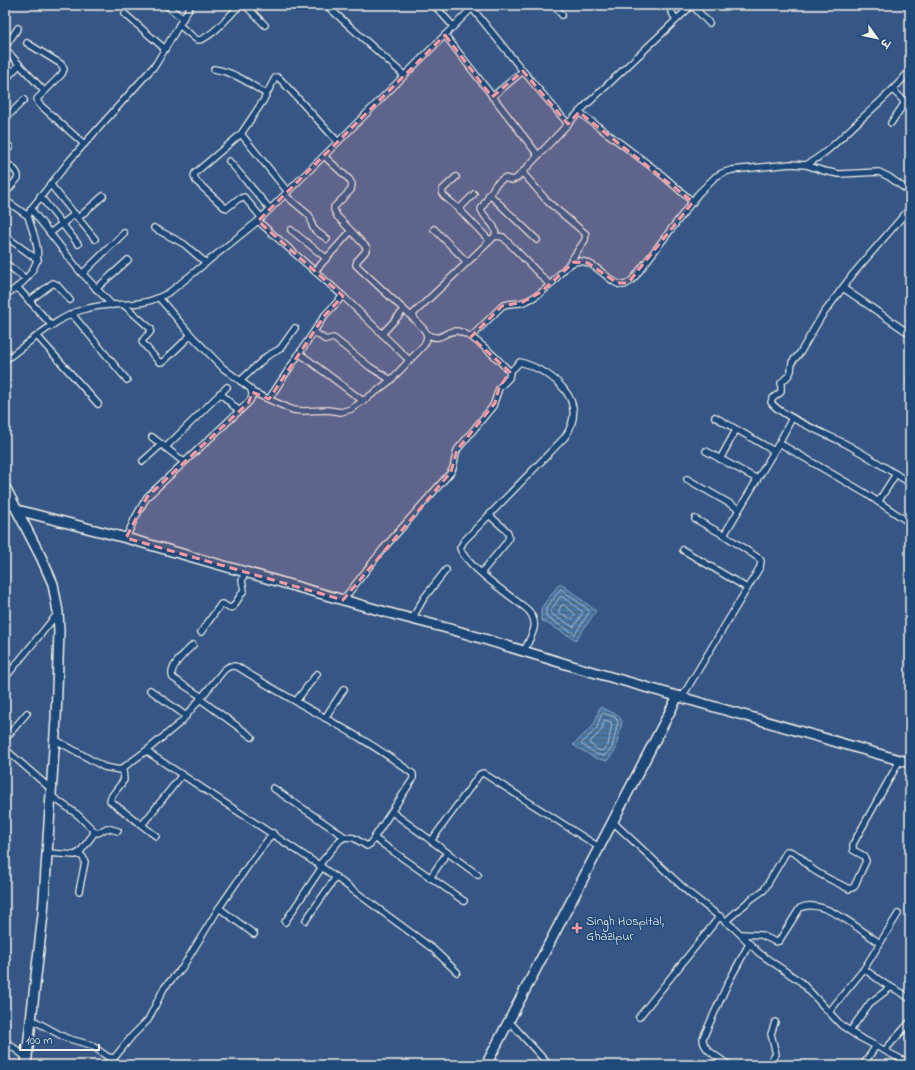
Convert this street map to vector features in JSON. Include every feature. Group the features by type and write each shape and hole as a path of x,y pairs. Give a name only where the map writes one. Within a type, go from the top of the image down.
{"highway":[{"path":"5,487 41,557 52,584 58,612 54,739 43,914 27,1062"},
{"path":"17,510 126,538 412,619 910,763"},
{"path":"486,1065 599,847 680,696"}],"street":[{"path":"166,5 182,18"},
{"path":"28,216 31,209 50,184 156,64 191,5"},
{"path":"179,25 197,40 201,40 209,36 240,5"},
{"path":"245,5 265,25"},
{"path":"326,5 404,75"},
{"path":"434,5 453,26"},
{"path":"554,5 562,15"},
{"path":"668,5 676,20"},
{"path":"414,319 413,314 417,309 495,236 495,227 484,217 481,209 489,194 500,180 504,178 512,180 523,173 579,112 692,5 709,23"},
{"path":"5,360 52,326 72,314 85,309 112,305 140,304 160,298 171,291 260,219 453,26 474,7 523,71 568,124"},
{"path":"125,14 165,49"},
{"path":"18,28 5,48 44,91"},
{"path":"445,34 538,155"},
{"path":"27,43 63,67 62,74 37,99 39,104 84,144"},
{"path":"5,80 19,65"},
{"path":"214,69 228,71 266,94"},
{"path":"806,165 824,154 893,90 910,70"},
{"path":"492,97 523,71"},
{"path":"338,142 277,77 272,80 266,94 241,134 195,173 194,178 224,207 227,208 238,199 244,197 260,219 409,360"},
{"path":"891,123 904,104 903,100 893,90"},
{"path":"5,119 24,100"},
{"path":"579,112 661,174 693,202"},
{"path":"241,134 287,193 309,215 312,220 312,226 326,239"},
{"path":"5,152 10,147"},
{"path":"324,156 349,179 352,184 351,190 334,207 334,213 367,248 357,261 356,265 414,319 427,334 433,338 437,338 450,332 459,331 471,336 490,351 510,372"},
{"path":"229,161 270,209"},
{"path":"5,162 19,175 5,194"},
{"path":"568,266 579,261 588,263 617,283 623,285 628,283 634,278 706,185 715,177 732,170 791,164 806,165 839,174 879,172 889,177 910,192"},
{"path":"471,336 502,306 523,302 550,285 568,266 585,240 586,234 551,204 523,173"},
{"path":"456,177 444,188 442,192 443,195 459,208 490,241"},
{"path":"50,184 95,239"},
{"path":"459,208 474,194"},
{"path":"489,194 537,240"},
{"path":"40,196 78,244"},
{"path":"50,233 77,216 102,196"},
{"path":"5,200 28,216 38,250 38,260 34,270 17,288 5,294"},
{"path":"910,208 873,250 821,317 800,353 792,362 790,373 781,383 781,392 772,398 771,402 775,407 792,418 846,444 910,483"},
{"path":"31,209 82,274 112,305"},
{"path":"154,228 184,244 206,263"},
{"path":"434,229 468,262"},
{"path":"292,230 326,258"},
{"path":"314,271 351,231"},
{"path":"82,274 124,233"},
{"path":"5,236 38,260"},
{"path":"495,236 503,237 550,285"},
{"path":"96,289 128,260"},
{"path":"5,263 26,279"},
{"path":"29,301 53,283 57,285 70,300"},
{"path":"17,288 52,326"},
{"path":"843,288 910,334"},
{"path":"269,399 325,315 343,296"},
{"path":"160,298 191,335 223,368 250,388 252,392 293,410 328,410 341,412 352,409 391,380 424,345 427,340 427,334"},
{"path":"124,305 151,329 150,334 142,340 142,342 159,362 164,361 191,335"},
{"path":"382,334 404,310"},
{"path":"72,314 127,380"},
{"path":"240,381 266,356 280,348 295,328"},
{"path":"314,332 326,340 333,338 335,339 370,367 391,380"},
{"path":"38,337 98,404"},
{"path":"299,353 363,401"},
{"path":"343,600 383,549 451,472 457,450 493,406 499,388 509,378 510,372 520,362 550,376 562,388 570,399 573,414 570,429 557,446 464,540 460,548 466,558 481,573 532,614 535,620 534,628 524,651"},
{"path":"910,377 910,384"},
{"path":"143,461 164,446 227,387"},
{"path":"126,538 147,497 249,402 252,397 252,392"},
{"path":"220,393 239,411"},
{"path":"715,418 774,451"},
{"path":"724,535 779,443 792,418"},
{"path":"720,458 736,430"},
{"path":"152,436 184,462"},
{"path":"779,443 878,502 910,523"},
{"path":"706,451 757,479"},
{"path":"878,502 896,474"},
{"path":"688,479 739,509"},
{"path":"481,573 509,538 507,531 489,514"},
{"path":"680,696 760,567 761,561 724,535 696,519"},
{"path":"683,550 747,588"},
{"path":"412,619 424,598 446,570"},
{"path":"201,632 221,604 229,608 233,607 244,590 242,581 245,572"},
{"path":"5,678 58,612"},
{"path":"193,645 174,666 171,675 252,737"},
{"path":"54,739 104,766 117,770 123,769 179,724 224,670 228,666 233,665 325,718 413,774 413,779 374,838 367,846 350,836 340,840 320,866 285,922"},
{"path":"296,701 317,674"},
{"path":"325,718 344,689"},
{"path":"150,690 186,716"},
{"path":"5,739 27,713"},
{"path":"5,749 95,832"},
{"path":"146,751 273,833 336,877 433,949 457,972"},
{"path":"726,921 764,890 787,851 790,851 803,858 814,870 849,889 854,887 865,865 866,858 854,850 853,844 900,760"},
{"path":"123,769 124,780 111,797 110,801 156,836"},
{"path":"431,841 480,774 483,773 599,847"},
{"path":"142,826 182,775"},
{"path":"273,788 346,837"},
{"path":"392,812 478,875"},
{"path":"613,822 690,893 726,921 763,956 801,982 841,1025 910,1064"},
{"path":"47,853 77,854 95,832 98,833 107,828 118,831"},
{"path":"31,1019 66,1038 91,1045 108,1057 115,1057 151,1014 164,988 182,968 219,908 273,833"},
{"path":"374,838 464,901"},
{"path":"430,878 447,853"},
{"path":"77,854 83,858 85,862 79,891"},
{"path":"306,920 336,877"},
{"path":"740,934 764,935 776,942 779,941 800,908 812,906 821,907 846,920 880,943"},
{"path":"219,908 254,934"},
{"path":"829,1012 864,969 898,914"},
{"path":"639,1017 720,916"},
{"path":"725,1064 707,1049 704,1045 703,1038 728,983 749,944"},
{"path":"864,969 910,999"},
{"path":"850,1031 870,1003 891,987"},
{"path":"509,1021 548,1065"},
{"path":"768,1065 776,1054 771,1034 775,1022"},
{"path":"885,1050 910,1022"},
{"path":"5,1041 27,1062"},
{"path":"863,1065 876,1046"}],"highlighted area":[{"path":"445,35 492,97 523,71 568,124 579,112 693,202 628,283 617,283 588,263 574,262 541,292 523,302 502,306 471,337 510,372 499,388 495,403 457,450 451,472 343,600 126,538 147,497 249,402 252,392 269,399 325,315 343,296 258,221"}],"water":[{"path":"560,583 596,611 576,640 541,620 541,608"},
{"path":"600,707 618,715 622,721 616,749 607,761 595,758 573,745 594,725"}],"place":[{"name":"Singh Hospital, Ghazipur","path":"577,928"}]}
